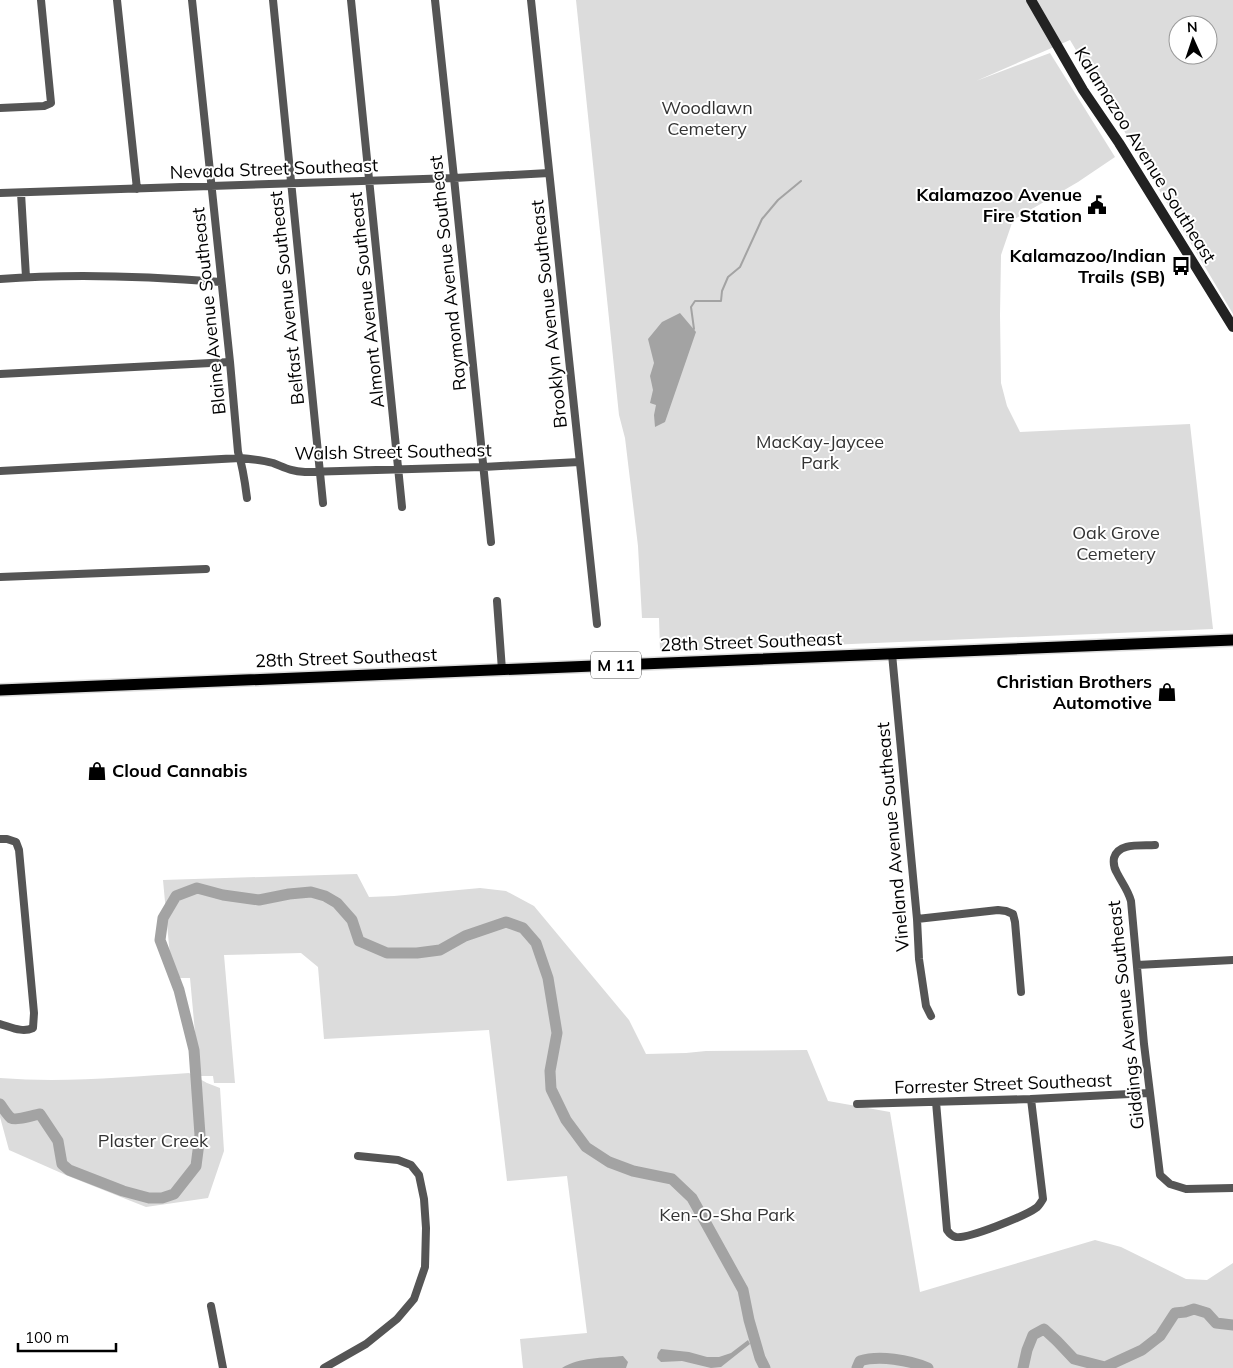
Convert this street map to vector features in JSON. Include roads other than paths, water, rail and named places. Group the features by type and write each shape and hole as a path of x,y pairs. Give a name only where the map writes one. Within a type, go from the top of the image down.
{"main road":[{"name":"Kalamazoo Avenue Southeast","path":"1031,0 1083,90 1119,144 1233,327"},
{"name":"28th Street Southeast","path":"0,690 1233,640"}],"street":[{"path":"0,108 44,106 51,103 41,0"},
{"path":"117,0 137,189"},
{"name":"Blaine Avenue Southeast","path":"192,0 238,452 247,498"},
{"name":"Belfast Avenue Southeast","path":"272,0 323,504"},
{"name":"Almont Avenue Southeast","path":"351,0 402,507"},
{"name":"Raymond Avenue Southeast","path":"435,0 491,542"},
{"name":"Brooklyn Avenue Southeast","path":"531,0 597,624"},
{"name":"Nevada Street Southeast","path":"0,193 290,184 549,173"},
{"path":"21,193 26,277"},
{"path":"0,279 78,275 155,277 221,282"},
{"path":"0,374 230,362"},
{"name":"Walsh Street Southeast","path":"0,471 240,458 273,464 293,471 320,472 579,462"},
{"path":"0,577 206,569"},
{"path":"497,601 502,670"},
{"name":"Vineland Avenue Southeast","path":"892,654 917,919 919,959 924,997 931,1016"},
{"path":"0,839 16,842 19,850 33,984 34,1013 33,1028 27,1031 0,1024"},
{"name":"Giddings Avenue Southeast","path":"1155,845 1126,846 1115,855 1113,864 1131,901 1149,1093 1160,1175 1170,1184 1186,1189 1233,1188"},
{"path":"917,919 998,910 1013,914 1021,992"},
{"path":"1137,965 1233,960"},
{"name":"Forrester Street Southeast","path":"857,1104 1031,1100 1149,1093"},
{"path":"936,1102 947,1230 950,1235 956,1237 982,1232 1024,1214 1038,1207 1043,1199 1031,1100"},
{"path":"324,1368 366,1344 397,1319 414,1299 425,1267 426,1228 424,1199 419,1175 411,1165 398,1160 358,1156"},
{"path":"211,1306 223,1368"}],"waterway":[{"path":"694,329 691,307 695,301 721,301 722,291 728,277 740,267 762,219 778,200 801,181"},
{"name":"Plaster Creek","path":"0,1104 13,1119 40,1114 58,1141 62,1164 69,1170 123,1191 149,1198 162,1198 174,1194 196,1166 200,1135 194,1050 179,990 160,940 163,918 176,896 197,888 223,895 259,900 311,892 325,896 337,903 352,920 359,941 387,953 417,953 440,950 465,936 506,922 523,928 536,943 548,978 557,1033 550,1071 551,1089 566,1120 586,1147 609,1162 633,1171 672,1179 692,1198 743,1290 749,1320 760,1358 765,1368"},
{"name":"Plaster Creek","path":"1023,1368 1033,1335 1044,1329 1074,1359 1105,1367 1142,1350 1160,1336 1175,1313 1194,1309 1207,1313 1216,1323 1233,1325"},
{"name":"Plaster Creek","path":"857,1368 860,1361 876,1358 903,1361 928,1368"}],"place":[{"name":"Kalamazoo Avenue Fire Station","path":"1097,205"},
{"name":"Kalamazoo/Indian Trails (SB)","path":"1181,266"},
{"name":"Christian Brothers Automotive","path":"1167,692"},
{"name":"Cloud Cannabis","path":"97,771"}],"park label":[{"name":"Woodlawn Cemetery","path":"707,118"},
{"name":"MacKay-Jaycee Park","path":"820,452"},
{"name":"Oak Grove Cemetery","path":"1116,543"},
{"name":"Ken-O-Sha Park","path":"727,1215"}]}
